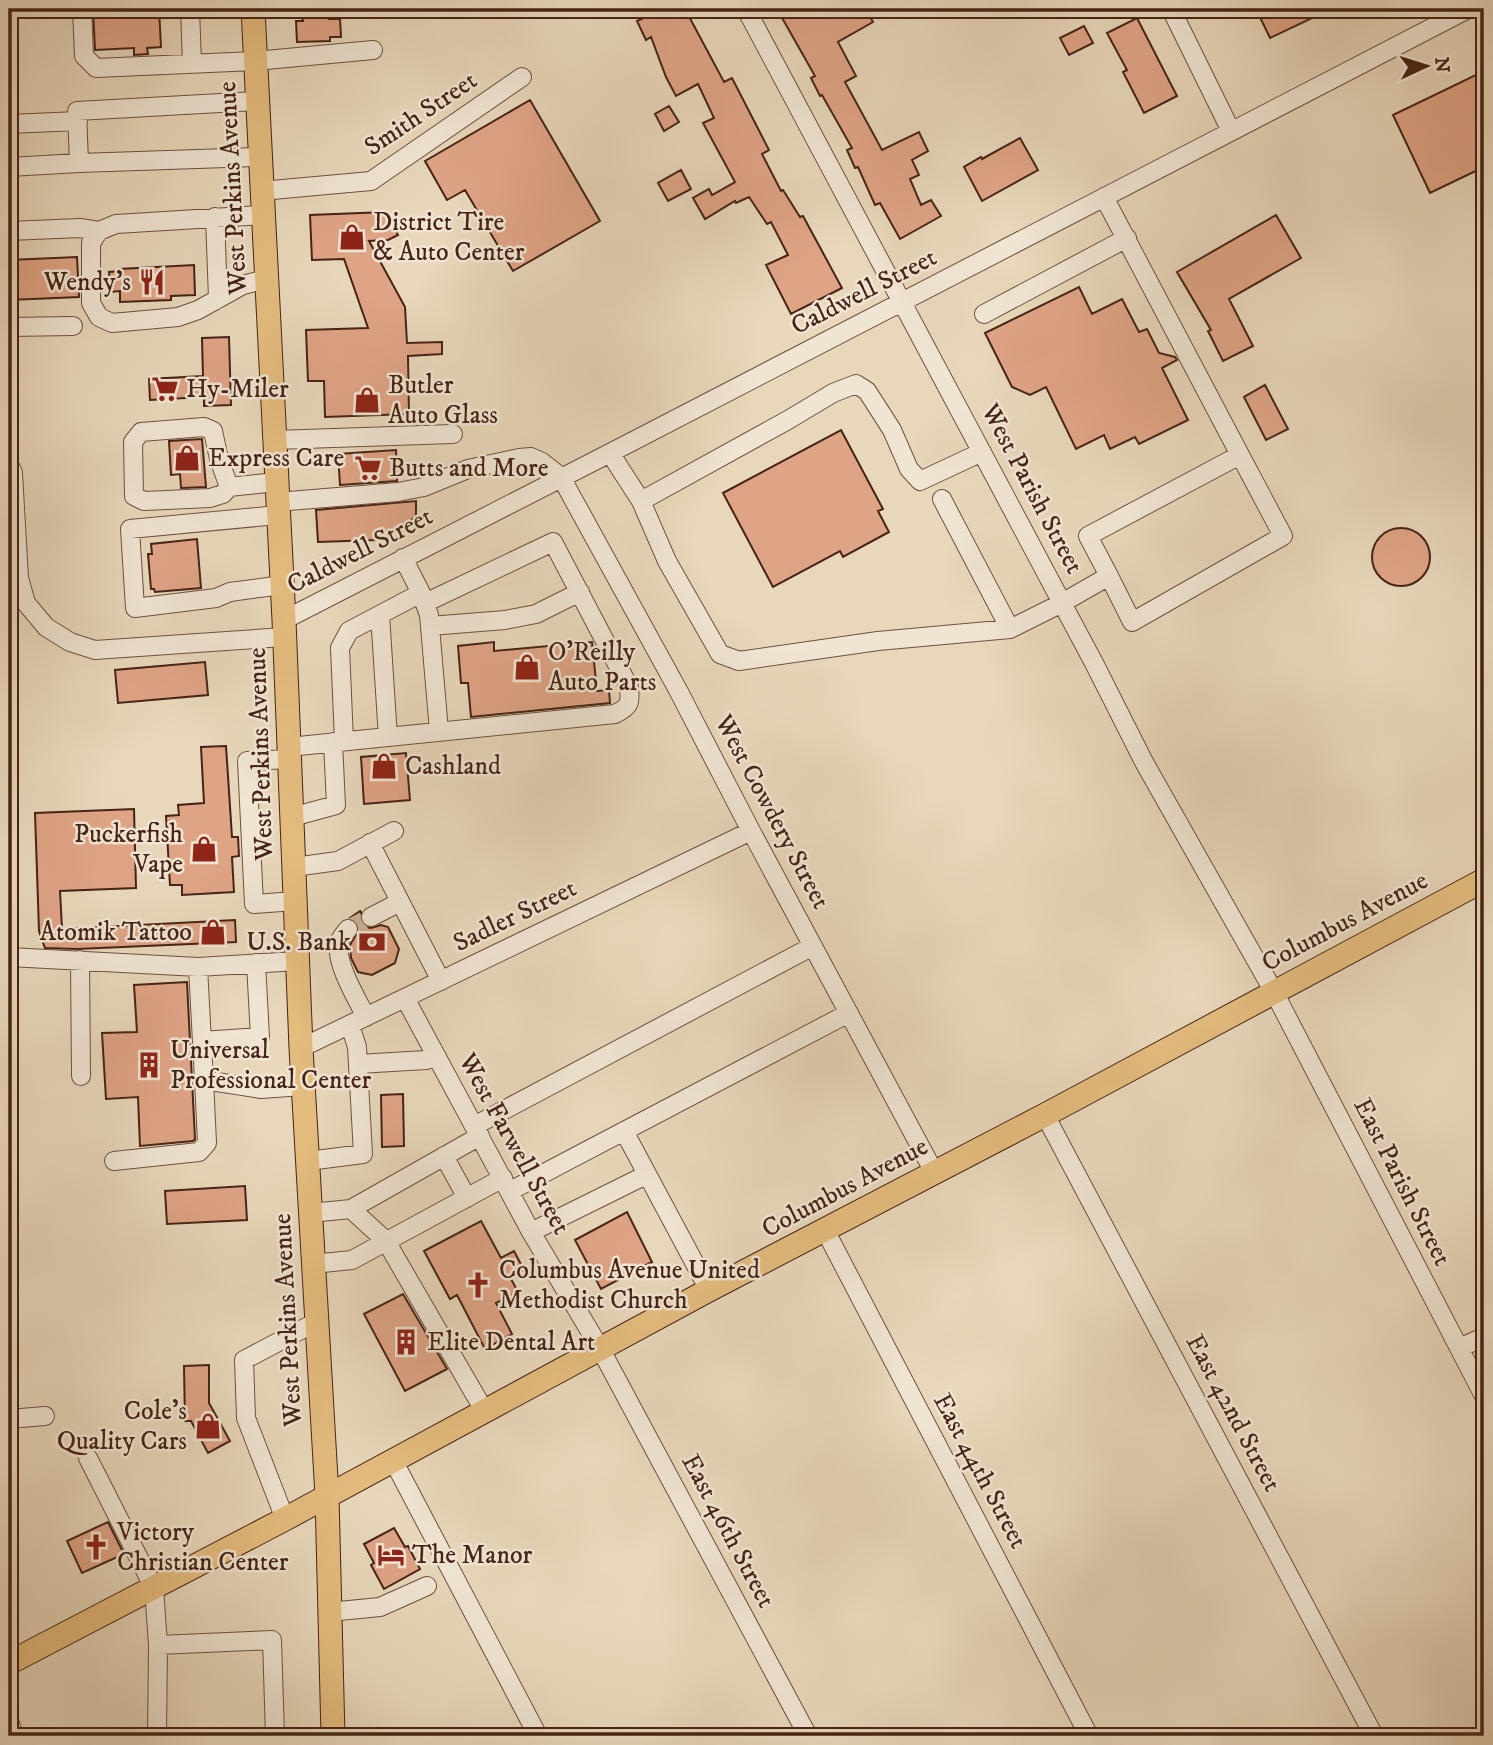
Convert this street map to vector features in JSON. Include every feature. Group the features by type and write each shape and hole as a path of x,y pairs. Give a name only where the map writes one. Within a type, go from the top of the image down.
{"main road":[{"name":"West Perkins Avenue","path":"253,9 282,585 303,1086 327,1496 333,1736"},
{"name":"Columbus Avenue","path":"9,1663 285,1519 709,1290 1045,1115 1484,880"}],"street":[{"path":"82,9 84,56 96,68 255,61 373,50"},
{"path":"190,9 192,64"},
{"name":"West Parish Street","path":"747,9 1144,762 1275,992"},
{"path":"1171,9 1231,131"},
{"name":"Caldwell Street","path":"284,629 403,558 1468,9"},
{"name":"Smith Street","path":"261,191 370,181 523,77"},
{"path":"79,163 77,111 257,101"},
{"path":"9,124 78,121"},
{"path":"9,167 259,157"},
{"path":"1104,197 1283,536 1132,622 1088,537 1240,455"},
{"path":"9,231 80,228 99,231 116,224 262,215"},
{"path":"215,218 218,299"},
{"path":"99,231 91,243 91,303 99,317 112,323 178,317 198,310 243,285 265,279"},
{"path":"984,314 1126,238"},
{"path":"9,327 73,326"},
{"path":"640,501 833,393 856,384 867,391 892,430 909,469 920,481 982,452"},
{"path":"204,427 213,431 229,487 223,494 210,498 144,501 134,496 133,442 141,432 204,427"},
{"path":"274,440 453,434"},
{"path":"610,453 640,501 667,561 720,654 739,662 878,641 1010,629 1108,576"},
{"path":"282,585 230,592 216,598 135,608 130,529 277,500 398,492 424,487 468,469 519,458 531,457 561,477"},
{"path":"9,464 13,472 19,578 26,603 46,627 70,642 95,650 284,629"},
{"name":"West Cowdery Street","path":"561,477 678,690 934,1172"},
{"path":"229,487 277,500"},
{"path":"942,499 1010,629"},
{"path":"292,817 336,805 339,742 340,648 349,631 380,615 554,542 629,687 630,702 615,713 339,742 247,761 254,904 295,901"},
{"path":"403,558 429,615 439,731"},
{"path":"430,626 505,620 536,614 580,592"},
{"path":"380,615 388,737"},
{"path":"294,867 338,861 394,831"},
{"name":"Sadler Street","path":"302,1048 751,831"},
{"path":"370,843 441,981"},
{"path":"371,917 400,902"},
{"path":"308,1161 363,1154 358,1021 340,957 339,942 348,929"},
{"path":"310,1213 351,1209 444,1156 477,1131 813,946"},
{"path":"9,957 198,967 298,961"},
{"path":"80,960 81,1076"},
{"path":"202,1041 260,1037 256,963"},
{"path":"114,1161 199,1152 207,1143 198,967"},
{"name":"East Parish Street","path":"1275,992 1484,1396"},
{"name":"West Farwell Street","path":"405,998 531,1232 601,1350"},
{"path":"313,1264 352,1260 467,1198 506,1185 624,1131 849,1013"},
{"path":"358,1064 437,1057"},
{"path":"204,1080 261,1089 303,1086"},
{"name":"East 42nd Street","path":"1045,1115 1374,1736"},
{"path":"624,1131 709,1290"},
{"path":"444,1156 467,1198"},
{"path":"531,1232 646,1175"},
{"path":"351,1209 386,1241 485,1412"},
{"name":"East 44th Street","path":"825,1230 1090,1736"},
{"path":"285,1519 246,1418 244,1360 316,1322"},
{"path":"1459,1348 1484,1336"},
{"name":"East 46th Street","path":"601,1350 808,1736"},
{"path":"9,1419 45,1416"},
{"path":"88,1458 153,1588 158,1645 157,1736"},
{"path":"393,1460 538,1736"},
{"path":"329,1612 380,1607 428,1586"},
{"path":"158,1645 272,1640 275,1736"},
{"path":"9,1721 13,1736"}],"building":[{"path":"93,9 159,9 161,47 147,48 148,54 134,55 134,48 95,50"},
{"path":"662,9 685,9 724,82 732,78 769,150 762,154 781,191 783,190 800,217 803,216 842,288 791,314 766,265 788,255 771,222 767,224 749,197 736,203 735,201 705,219 693,198 709,189 712,195 735,182 703,123 714,118 698,84 676,96 651,37 646,40 637,21"},
{"path":"777,9 865,9 873,22 838,42 856,76 845,82 882,150 919,132 928,151 912,160 919,175 910,179 921,205 931,200 941,216 900,239 880,203 875,205 858,167 855,168 847,150 852,148 822,95 820,96 811,78 815,76"},
{"path":"1256,9 1331,9 1270,38"},
{"path":"329,14 329,19 340,19 341,37 330,37 330,41 297,42 296,21 303,21 302,16"},
{"path":"1137,18 1177,96 1144,113 1123,72 1127,70 1107,33"},
{"path":"1084,26 1093,43 1069,55 1060,38"},
{"path":"1484,71 1484,167 1430,193 1393,115"},
{"path":"530,100 600,221 513,271 465,190 447,200 425,161"},
{"path":"669,106 679,122 664,131 655,114"},
{"path":"1020,138 1038,170 982,201 964,167"},
{"path":"681,170 691,189 668,201 658,183"},
{"path":"386,212 398,235 388,240 369,241 405,307 407,343 442,342 442,354 408,356 409,414 325,417 324,381 308,381 306,330 368,328 344,259 312,260 310,215"},
{"path":"1276,215 1301,258 1229,299 1253,346 1223,361 1208,331 1211,330 1177,272"},
{"path":"77,257 79,297 9,300 9,260"},
{"name":"Wendy's","path":"194,265 195,295 171,296 171,300 120,302 120,291 110,292 109,272 119,269"},
{"path":"1079,287 1092,314 1122,299 1139,332 1147,329 1159,353 1175,357 1177,360 1162,368 1188,420 1139,444 1135,437 1110,449 1104,435 1076,449 1046,387 1030,395 1012,387 985,333"},
{"path":"229,337 231,405 204,406 204,397 150,400 149,379 203,376 202,338"},
{"path":"1265,385 1288,429 1266,440 1244,397"},
{"path":"841,430 883,509 878,511 889,532 843,557 840,551 773,587 723,493"},
{"name":"Express Care","path":"202,439 206,487 181,488 180,474 171,475 169,441"},
{"name":"Butts and More","path":"396,450 397,481 340,485 338,454"},
{"path":"416,501 416,517 377,540 318,542 316,510"},
{"path":"1395,528 1407,528 1422,536 1430,551 1430,563 1422,578 1407,586 1395,586 1380,578 1372,563 1372,551 1380,536"},
{"path":"197,539 201,588 155,592 151,589 148,554 152,554 151,544"},
{"name":"O'Reilly Auto Parts","path":"494,642 494,651 592,642 597,691 609,690 610,703 471,717 468,683 461,683 458,646"},
{"path":"205,662 208,695 118,703 115,670"},
{"path":"226,746 232,837 238,837 239,856 232,857 234,892 182,895 182,885 170,885 166,816 179,815 178,805 204,803 201,747"},
{"path":"406,753 410,800 364,804 361,757"},
{"path":"134,809 136,888 60,891 62,929 235,920 236,942 45,948 39,931 35,813"},
{"name":"U.S. Bank","path":"360,911 361,922 365,927 388,927 399,949 395,963 372,975 358,972 351,958 350,945 359,930 355,921 350,918"},
{"name":"Universal Professional Center","path":"187,982 195,1139 140,1146 138,1097 106,1099 102,1033 137,1032 134,985"},
{"path":"403,1094 404,1146 382,1147 381,1095"},
{"path":"245,1186 247,1220 167,1224 165,1191"},
{"path":"627,1212 652,1262 601,1289 575,1240"},
{"name":"Columbus Avenue United Methodist Church","path":"481,1221 501,1258 514,1251 524,1270 510,1277 518,1292 496,1303 512,1334 485,1349 457,1295 450,1299 424,1251"},
{"name":"Elite Dental Art","path":"403,1294 447,1369 405,1391 364,1314"},
{"path":"209,1365 209,1403 230,1441 208,1453 191,1421 185,1421 184,1366"},
{"name":"Victory Christian Center","path":"108,1522 124,1554 82,1573 67,1541"},
{"name":"The Manor","path":"394,1528 405,1547 408,1546 420,1569 384,1589 371,1565 374,1563 364,1544"}],"tunnel":[{"path":"348,929 371,917"}],"place":[{"name":"District Tire & Auto Center","path":"352,237"},
{"name":"Wendy's","path":"152,282"},
{"name":"Hy-Miler","path":"165,389"},
{"name":"Butler Auto Glass","path":"367,400"},
{"name":"Express Care","path":"187,458"},
{"name":"Butts and More","path":"368,468"},
{"name":"O'Reilly Auto Parts","path":"527,667"},
{"name":"Cashland","path":"384,766"},
{"name":"Puckerfish Vape","path":"204,849"},
{"name":"Atomik Tattoo","path":"213,932"},
{"name":"U.S. Bank","path":"372,942"},
{"name":"Universal Professional Center","path":"149,1065"},
{"name":"Columbus Avenue United Methodist Church","path":"478,1285"},
{"name":"Elite Dental Art","path":"406,1342"},
{"name":"Cole's Quality Cars","path":"208,1426"},
{"name":"Victory Christian Center","path":"96,1547"},
{"name":"The Manor","path":"391,1555"}]}
